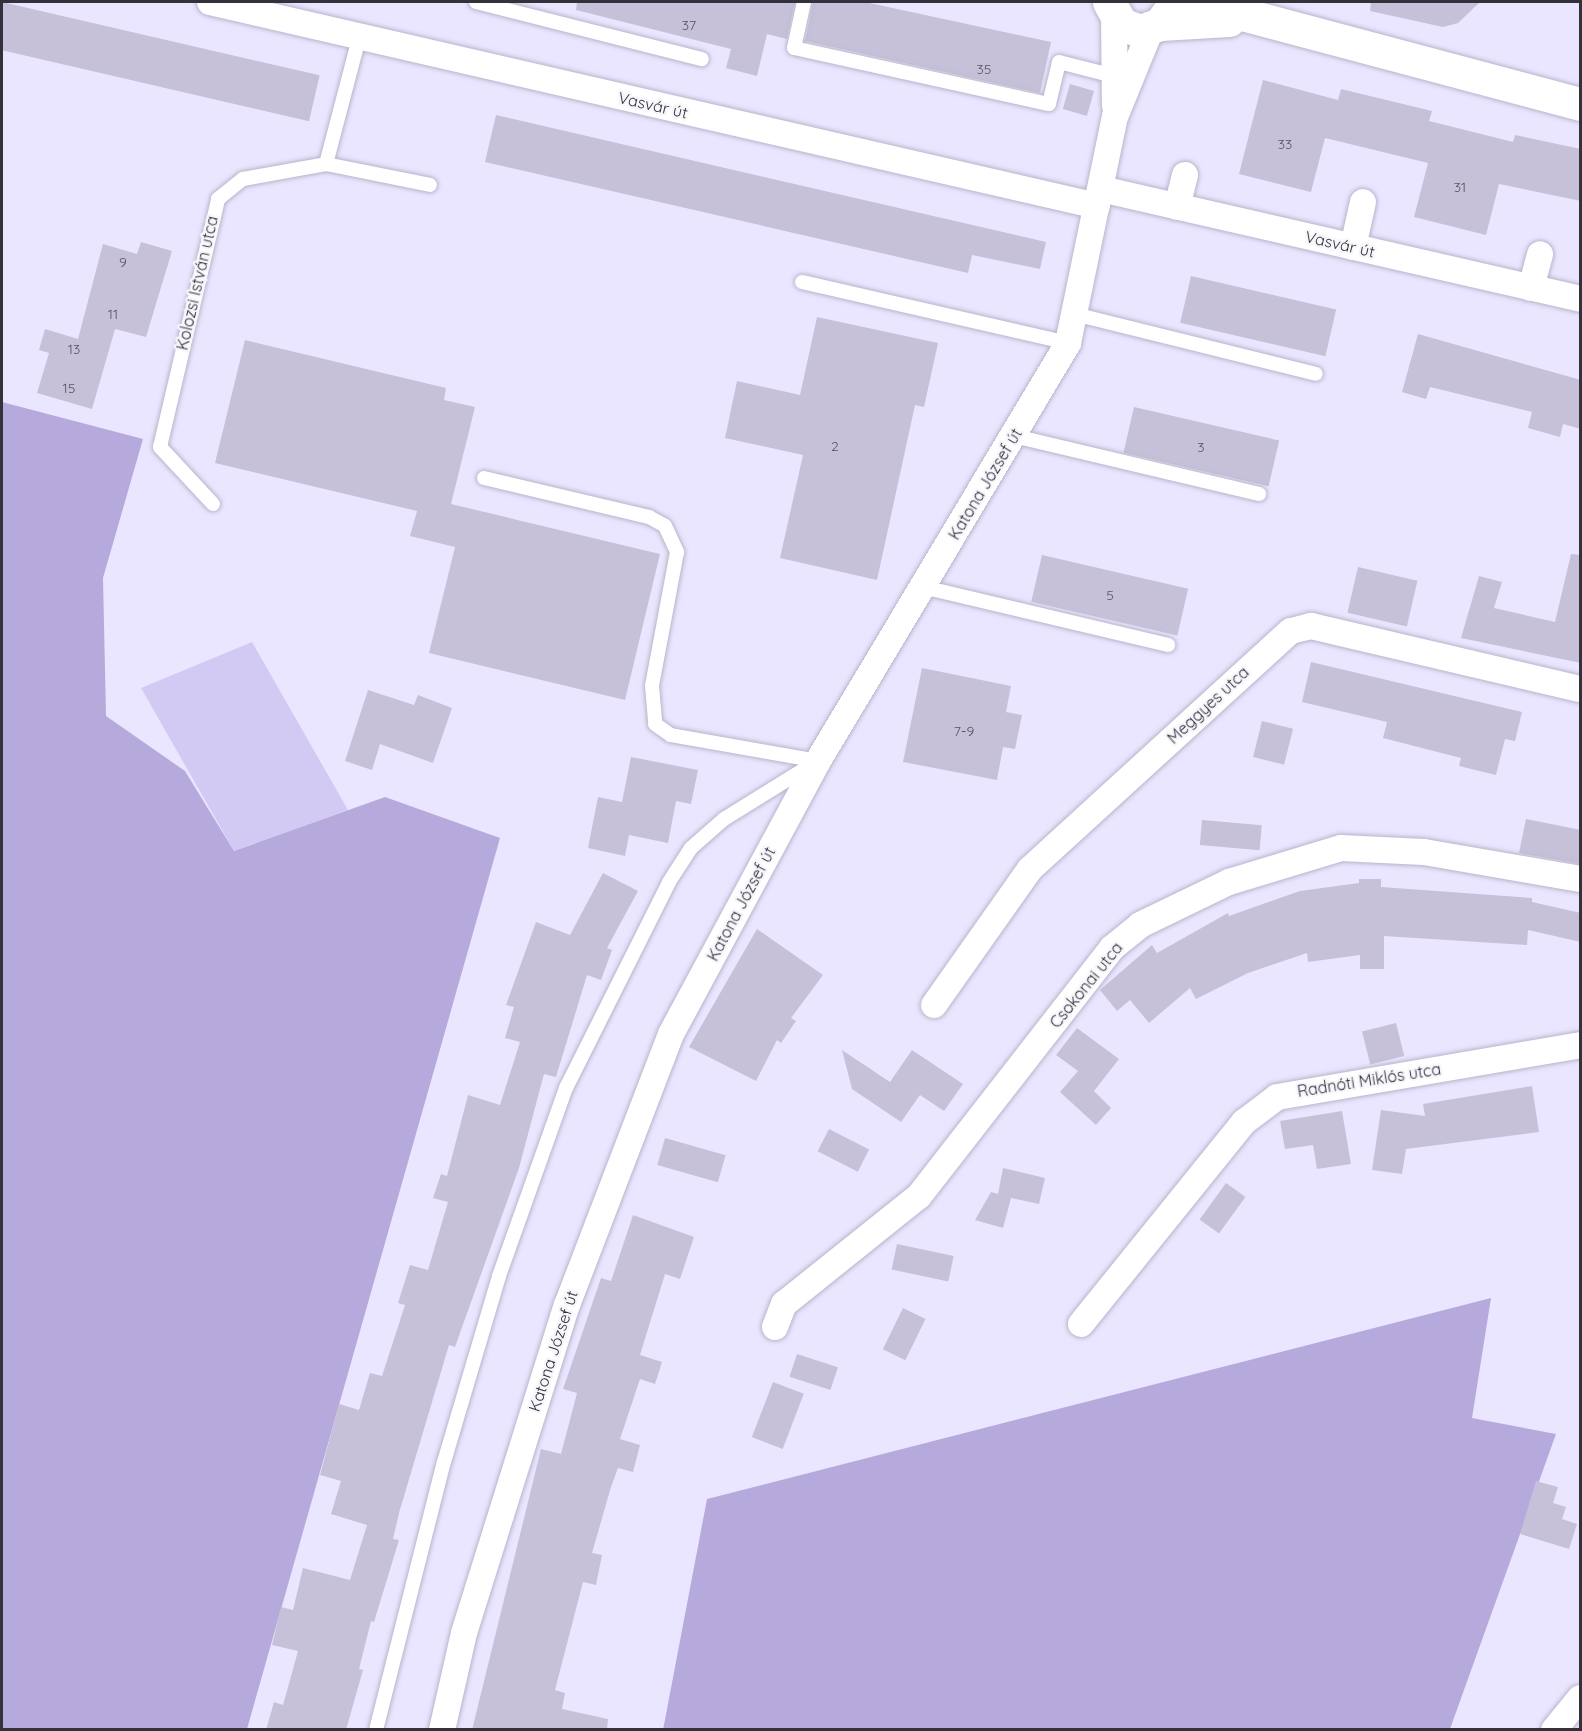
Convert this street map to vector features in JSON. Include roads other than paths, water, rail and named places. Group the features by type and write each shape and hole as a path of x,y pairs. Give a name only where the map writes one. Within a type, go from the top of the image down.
{"street":[{"name":"Vasvár út","path":"210,2 359,38 1099,197 1177,207 1581,298"},
{"path":"1197,2 1581,104"},
{"path":"1107,6 1130,29 1161,18 1258,20"},
{"path":"1107,6 1115,117"},
{"path":"1115,117 1161,18"},
{"name":"Katona József út","path":"442,1730 464,1633 567,1305 667,1045 818,761 1068,343 1115,117"},
{"path":"1177,207 1185,175"},
{"path":"1353,247 1364,202"},
{"path":"1531,288 1540,254"},
{"name":"Meggyes utca","path":"933,1005 1030,869 1291,632 1311,626 1581,689"},
{"name":"Csokonai utca","path":"775,1327 784,1304 919,1196 1112,948 1140,925 1228,882 1341,848 1424,852 1581,879"},
{"name":"Radnóti Miklós utca","path":"1081,1324 1244,1122 1277,1097 1581,1045"},
{"path":"1554,1730 1581,1698"}],"lane":[{"path":"476,2 702,58"},
{"path":"804,2 794,48 1049,104 1059,62 1102,73"},
{"path":"359,38 326,164 430,185"},
{"name":"Kolozsi István utca","path":"213,504 160,447 219,200 243,179 326,164"},
{"path":"802,282 1068,343"},
{"path":"1074,314 1316,374"},
{"path":"1014,436 1259,494"},
{"path":"484,478 649,517 666,526 677,552 652,686 655,724 671,735 818,761"},
{"path":"923,587 1168,645"},
{"path":"376,1730 450,1440 499,1276 566,1088 669,882 691,848 724,819 818,761"}]}
